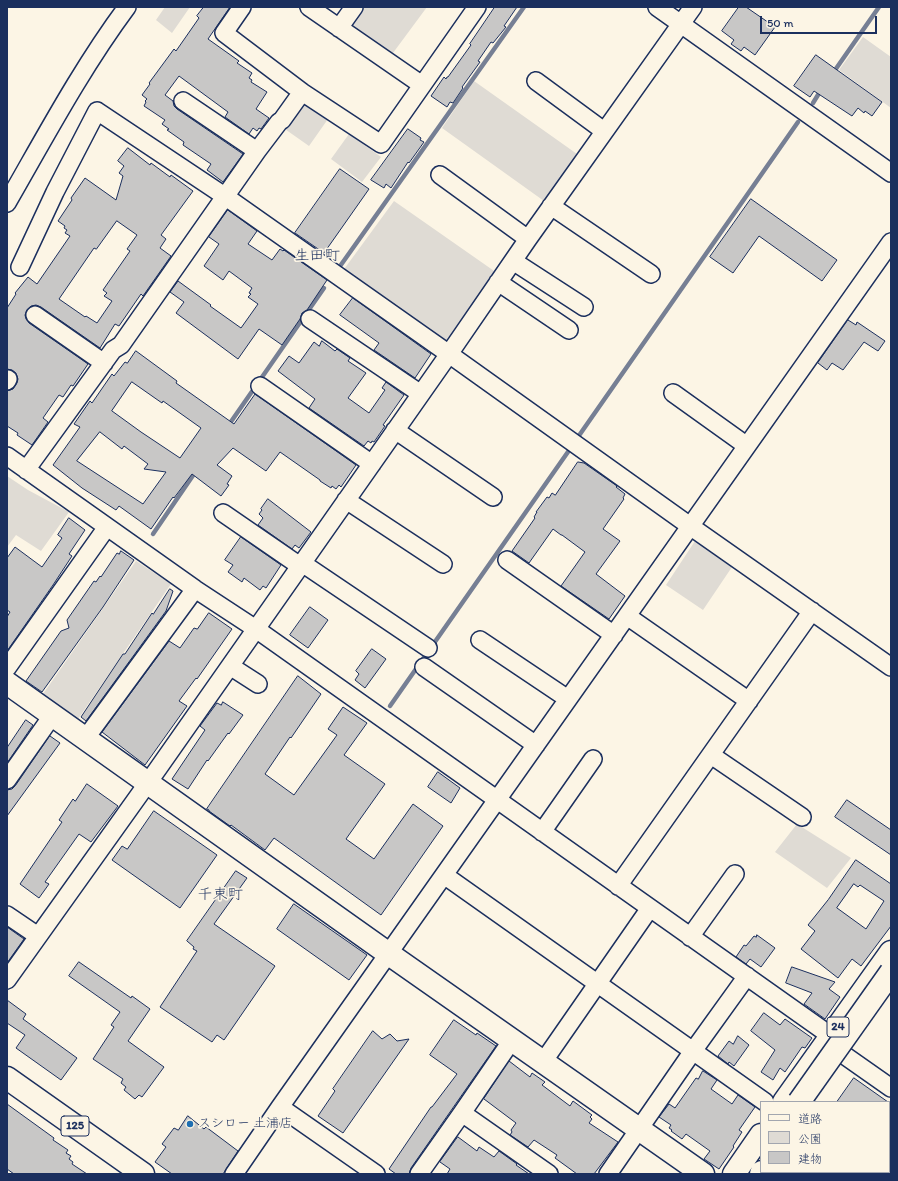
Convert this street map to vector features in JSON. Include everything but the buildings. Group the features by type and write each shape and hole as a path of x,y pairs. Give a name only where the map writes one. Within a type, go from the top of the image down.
{"main road":[{"path":"7,683 148,784 703,1174"},
{"name":"24","path":"785,1101 891,952"},
{"name":"24","path":"800,1101 891,972"},
{"name":"24","path":"812,1101 891,988"},
{"name":"125","path":"7,1078 143,1174"},
{"path":"734,1174 760,1136"},
{"path":"748,1174 760,1157"}],"street":[{"path":"7,203 70,93 106,36 127,7"},
{"path":"242,7 224,33 302,92 380,144 478,7"},
{"path":"309,7 422,85"},
{"path":"339,28 354,7"},
{"path":"657,7 891,173"},
{"path":"7,980 148,784 551,206 693,7"},
{"path":"536,81 604,131"},
{"path":"26,470 113,350 122,345 257,151 302,92"},
{"path":"183,101 257,151"},
{"path":"20,267 55,192 97,111 226,197 891,667"},
{"path":"440,175 528,239"},
{"path":"551,206 650,274"},
{"path":"234,1174 891,242"},
{"path":"513,261 584,307"},
{"path":"498,282 569,330"},
{"path":"35,315 104,363"},
{"path":"310,319 421,394"},
{"path":"260,386 372,464"},
{"path":"673,393 747,446"},
{"path":"395,430 493,497"},
{"path":"7,456 195,589 256,629 832,1036 844,1055 891,1088"},
{"path":"346,500 443,564"},
{"path":"223,513 428,648"},
{"path":"7,668 107,527"},
{"path":"506,560 614,635"},
{"path":"85,739 195,589"},
{"path":"618,886 812,611"},
{"path":"627,616 749,701"},
{"path":"480,640 568,699"},
{"path":"230,666 258,684"},
{"path":"424,667 536,745"},
{"path":"7,780 52,716"},
{"path":"711,755 802,817"},
{"path":"542,832 593,759"},
{"path":"690,937 735,874"},
{"path":"444,875 764,1101"},
{"path":"543,1062 650,908"},
{"path":"7,915 38,936"},
{"path":"608,1174 747,976"},
{"path":"419,1174 512,1040"},
{"path":"280,1107 376,1174"},
{"path":"462,1113 549,1174"}],"green space":[{"path":"165,7 190,7 172,33 156,20"},
{"path":"361,7 427,7 390,57 350,28 350,21"},
{"path":"863,37 891,57 891,108 839,70"},
{"path":"474,81 577,154 544,201 442,128"},
{"path":"302,103 307,104 328,119 309,146 282,127"},
{"path":"349,134 381,157 362,182 331,159"},
{"path":"394,201 497,273 446,345 342,272"},
{"path":"7,476 28,490 69,512 41,551 16,535 7,547"},
{"path":"697,538 734,564 703,610 666,585"},
{"path":"136,561 171,584 78,719 43,694"},
{"path":"797,824 851,858 827,888 775,852"}],"waterway":[{"path":"338,269 524,7"},
{"path":"833,73 879,7"},
{"path":"813,103 821,90"},
{"path":"578,437 798,122"},
{"path":"228,426 324,288"},
{"path":"390,706 570,449"},
{"path":"153,534 196,471"}],"place":[{"name":"スシロー 土浦店","path":"190,1124"}],"district":[{"name":"生田町","path":"317,256"},
{"name":"千束町","path":"220,895"}]}
